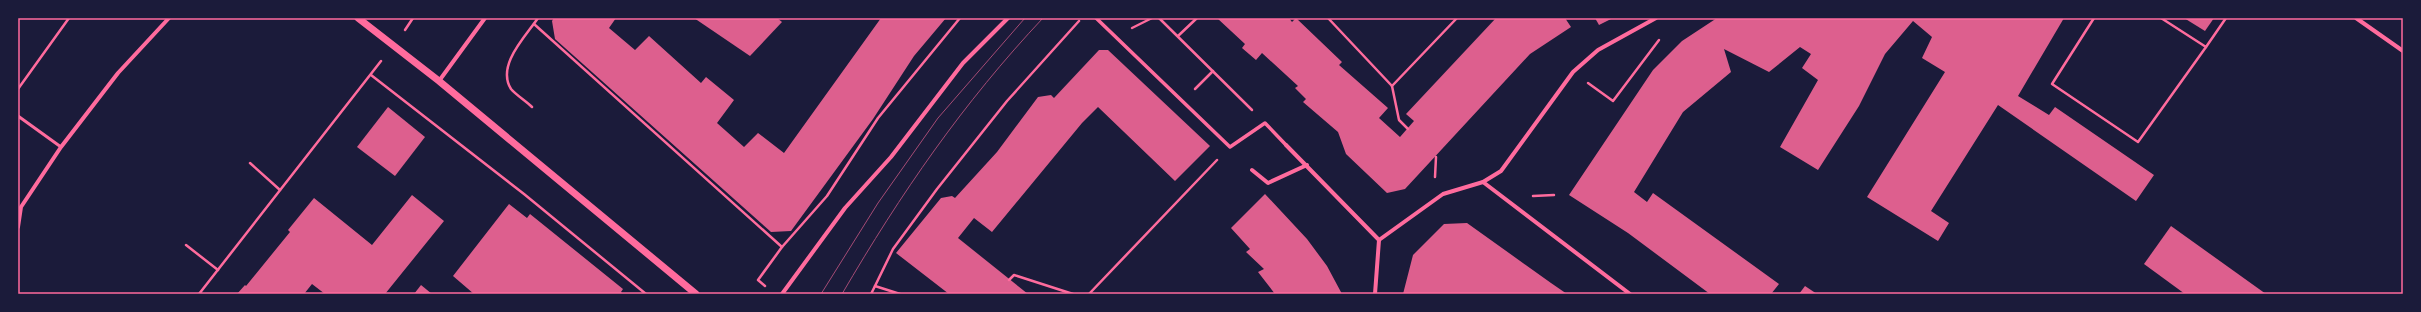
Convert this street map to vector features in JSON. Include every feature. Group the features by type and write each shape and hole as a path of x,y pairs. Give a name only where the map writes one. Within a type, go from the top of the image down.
{"street":[{"path":"18,227 21,207 61,147 118,73 169,18"},
{"path":"358,18 439,81 696,294"},
{"path":"439,81 485,18"},
{"path":"782,294 845,208 891,157 963,63 1008,18"},
{"path":"1096,18 1230,147 1265,123 1379,240 1375,294"},
{"path":"1379,240 1443,194 1483,182 1501,171 1573,72 1598,50 1656,18"},
{"path":"2356,18 2403,51"},
{"path":"1252,170 1268,183 1307,165"},
{"path":"1483,182 1630,294"}],"lane":[{"path":"18,116 61,147"}],"path":[{"path":"18,89 69,18"},
{"path":"532,107 511,89 507,78 506,68 538,18"},
{"path":"769,289 758,280 782,247 827,196 878,118 960,18"},
{"path":"871,294 893,249 937,189 1007,101 1082,18"},
{"path":"1136,26 1152,18"},
{"path":"1159,18 1265,123"},
{"path":"1178,36 1197,18"},
{"path":"1328,18 1392,86 1399,120 1408,129"},
{"path":"1392,86 1457,18"},
{"path":"2094,18 2052,84 2138,142 2226,18"},
{"path":"2161,18 2206,47"},
{"path":"534,24 782,247"},
{"path":"1573,72 1613,101 1660,38"},
{"path":"200,294 394,46"},
{"path":"1192,92 1213,71"},
{"path":"371,74 524,194 646,294"},
{"path":"1089,294 1230,147"},
{"path":"250,164 280,190"},
{"path":"186,245 218,270"},
{"path":"1009,280 1014,275 1073,294"},
{"path":"875,286 900,294"}],"building":[{"path":"554,18 616,18 609,28 635,50 649,36 701,83 706,77 734,100 717,123 744,147 758,133 784,153 881,18 946,18 914,56 873,119 791,231 771,232 555,39 552,21"},
{"path":"694,18 777,18 782,22 750,56"},
{"path":"1217,18 1289,18 1292,22 1296,18 1342,62 1339,65 1388,108 1379,118 1400,137 1414,121 1406,114 1496,18 1565,18 1571,27 1530,54 1405,189 1387,193 1346,154 1338,132 1303,102 1306,99 1295,88 1298,86 1262,53 1256,60 1242,48 1245,44"},
{"path":"1595,18 1613,18 1599,25"},
{"path":"1717,18 2064,18 2018,96 2049,115 2055,107 2154,175 2136,201 1998,105 1931,211 1949,223 1938,241 1867,197 1945,72 1922,58 1932,37 1913,21 1885,54 1859,106 1818,170 1780,147 1818,80 1802,68 1811,54 1800,47 1769,72 1724,49 1731,72 1683,112 1634,192 1647,202 1653,193 1779,284 1771,294 1710,294 1628,233 1569,195 1653,70 1682,41"},
{"path":"2184,18 2214,18 2205,31"},
{"path":"1099,50 1108,50 1210,146 1175,181 1098,107 1082,123 992,232 974,218 958,238 1028,294 949,294 896,253 941,198 952,196 955,198 997,152 1038,97 1051,95 1054,98"},
{"path":"388,107 425,137 395,176 357,147"},
{"path":"1265,194 1307,239 1327,266 1342,294 1275,294 1258,272 1264,269 1246,252 1250,249 1231,228"},
{"path":"412,195 444,221 385,294 325,294 312,284 304,294 237,294 245,285 246,286 290,232 288,230 314,198 372,245"},
{"path":"509,204 527,218 530,214 623,289 621,292 623,294 474,294 453,276"},
{"path":"1467,223 1567,294 1403,294 1413,255 1444,224"},
{"path":"2171,226 2266,294 2185,294 2144,264"},
{"path":"421,285 432,294 414,294"},
{"path":"1805,286 1817,294 1799,294"}],"tram line":[{"path":"821,294 878,203 938,118 1025,18"},
{"path":"842,294 887,220 935,150 986,83 1043,18"}]}
